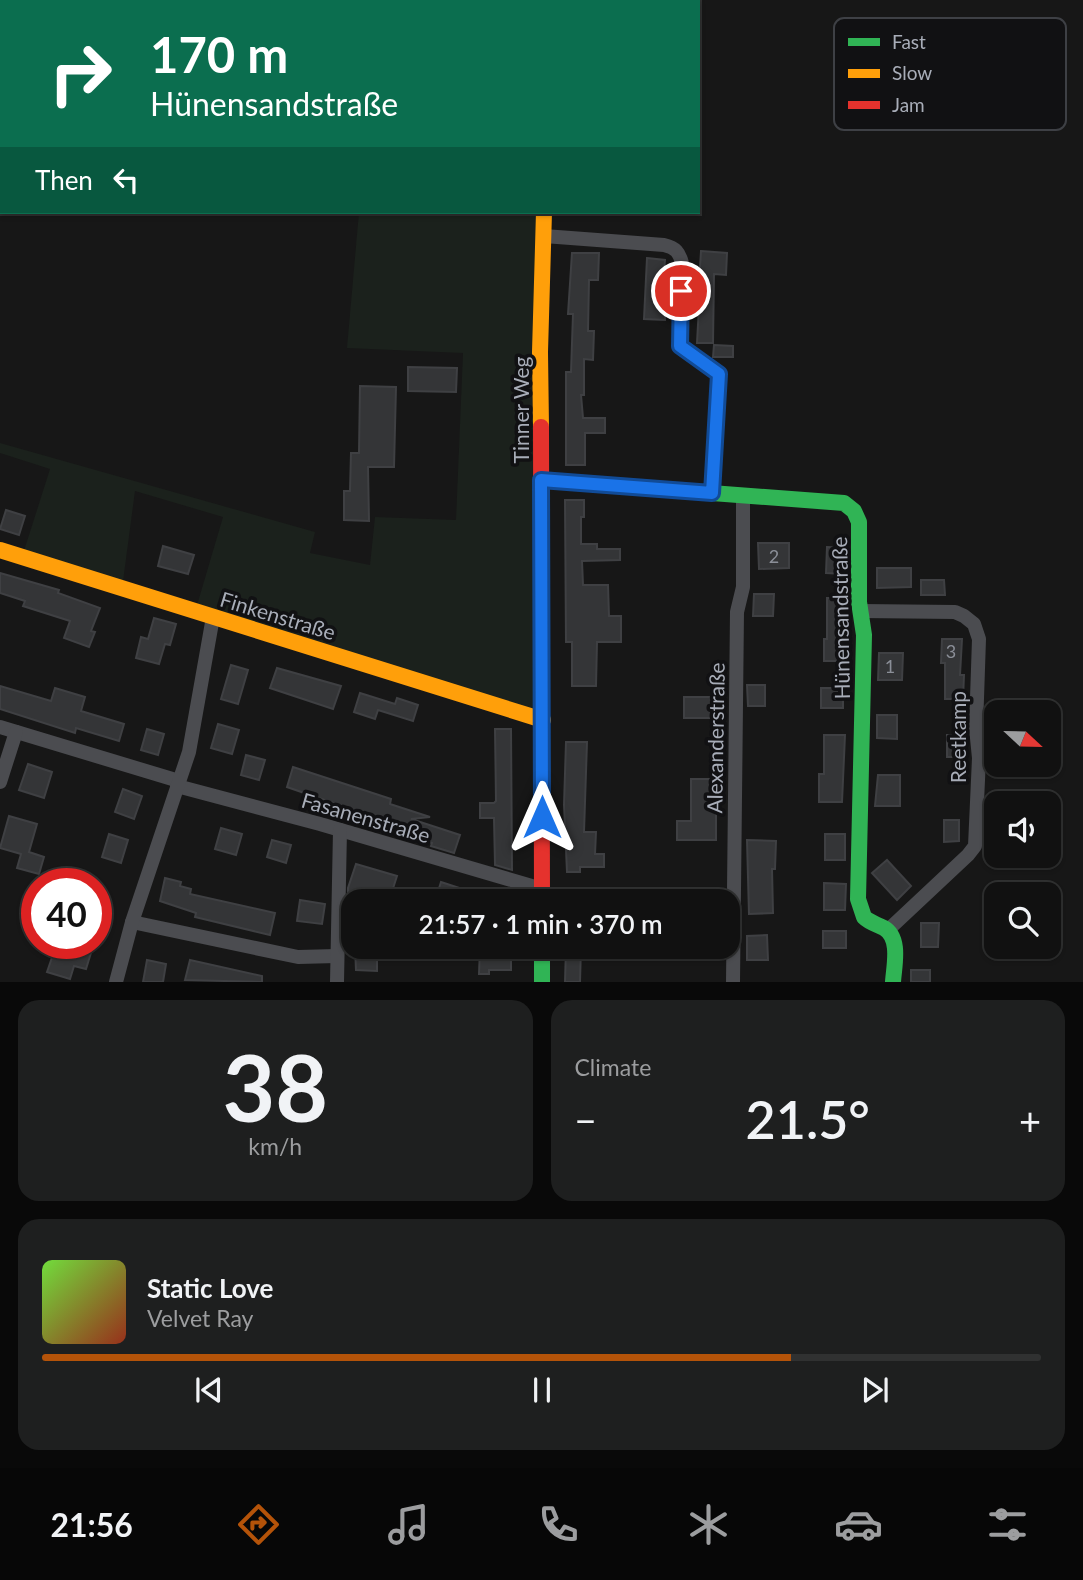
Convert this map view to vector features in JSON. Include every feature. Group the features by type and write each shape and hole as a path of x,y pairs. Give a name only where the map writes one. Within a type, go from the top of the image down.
{"street":[{"name":"Tinner Weg","path":"542,889 540,352 544,214"},
{"path":"544,236 664,245 674,248 680,254 680,346 719,374 712,493"},
{"name":"Hünensandstraße","path":"541,480 844,503 857,513 864,635 858,900 864,919 888,930"},
{"name":"Alexanderstraße","path":"733,982 737,612 743,587 743,495"},
{"name":"Finkenstraße","path":"0,550 543,720"},
{"name":"Reetkamp","path":"861,611 955,612 974,624 979,639 976,728 979,758 975,846 888,930"},
{"path":"116,982 132,922 189,752 214,617"},
{"name":"Fasanenstraße","path":"0,727 178,784 340,830 523,889"},
{"path":"0,782 16,732"},
{"path":"337,982 340,830"},
{"path":"132,922 298,957 337,956"},
{"path":"888,930 894,947 893,982"},
{"path":"542,959 542,982"}],"shaded area":[{"path":"359,214 537,214 535,718 195,612 223,517 135,491 122,589 22,557 50,469 0,453 0,443 315,532 310,553 370,565 375,517 456,520 463,353 347,348"}],"building":[{"path":"701,251 727,253 726,275 714,274 713,343 697,343 699,306 693,305 694,284 699,284"},
{"path":"572,253 599,253 598,280 589,280 588,331 594,331 593,360 584,359 584,395 581,395 583,418 605,418 605,433 585,433 585,465 566,465 566,372 571,372 573,314 568,314"},
{"path":"647,258 665,260 662,297 665,297 665,320 644,319"},
{"path":"714,345 733,346 733,357 713,357"},
{"path":"408,367 457,368 456,392 408,391"},
{"path":"360,386 396,387 394,467 368,467 369,521 344,520 344,491 350,491 351,453 359,453"},
{"path":"565,500 584,500 581,544 597,544 597,549 620,549 620,560 582,561 583,585 608,585 609,616 621,616 621,642 597,642 596,686 572,686 572,642 566,642"},
{"path":"6,510 25,516 19,535 0,529"},
{"path":"758,543 789,543 789,568 759,569"},
{"path":"163,546 194,555 188,574 158,566"},
{"path":"827,547 847,548 846,574 826,573"},
{"path":"877,568 911,568 911,587 877,588"},
{"path":"0,573 59,590 58,593 100,608 91,631 95,632 89,647 64,638 70,621 23,606 25,601 0,593"},
{"path":"921,580 944,580 945,595 921,595"},
{"path":"754,594 774,594 773,616 753,616"},
{"path":"827,598 845,598 843,661 824,661"},
{"path":"154,618 176,624 170,645 165,644 159,664 136,658 141,637 148,639"},
{"path":"942,639 962,639 960,675 964,675 963,699 945,699 945,663 941,663"},
{"path":"879,653 903,653 902,680 878,680"},
{"path":"231,665 248,670 238,704 221,699"},
{"path":"277,668 341,686 333,709 270,688"},
{"path":"747,685 765,685 765,706 748,706"},
{"path":"0,686 51,701 55,688 85,697 81,711 124,724 119,741 76,728 75,733 0,709"},
{"path":"821,688 843,688 843,708 821,708"},
{"path":"360,693 395,704 397,698 418,705 413,721 378,710 375,719 354,712"},
{"path":"684,697 713,697 713,718 684,718"},
{"path":"877,715 897,715 897,739 877,738"},
{"path":"218,724 239,730 232,754 211,748"},
{"path":"147,729 164,734 158,755 141,750"},
{"path":"495,729 511,729 512,870 495,865 494,818 480,818 480,803 496,801"},
{"path":"824,735 845,735 842,802 819,802 819,774 824,774"},
{"path":"947,735 965,735 965,757 947,757"},
{"path":"566,742 587,742 584,832 596,832 595,854 604,854 604,867 580,867 580,872 567,872 564,805"},
{"path":"246,755 265,760 259,780 241,775"},
{"path":"28,764 52,772 44,798 19,790"},
{"path":"293,767 391,799 390,804 430,817 411,819 460,835 454,853 396,831 397,825 287,787"},
{"path":"878,775 900,775 900,806 875,806"},
{"path":"691,779 716,779 716,840 677,840 677,821 691,821"},
{"path":"123,789 142,796 134,819 115,812"},
{"path":"9,816 37,824 29,852 44,857 41,868 17,868 21,854 0,848"},
{"path":"944,820 959,820 959,841 944,842"},
{"path":"221,828 242,834 236,855 215,849"},
{"path":"109,834 128,840 121,863 102,857"},
{"path":"825,834 845,834 845,860 825,860"},
{"path":"272,840 291,845 286,863 267,857"},
{"path":"747,840 776,841 775,869 772,869 773,913 749,914"},
{"path":"887,860 911,886 897,900 872,873"},
{"path":"356,864 397,876 393,889 348,888"},
{"path":"165,878 181,882 180,886 191,889 190,894 275,913 270,935 195,917 196,913 160,901"},
{"path":"441,882 462,889 439,889"},
{"path":"824,883 846,884 845,910 824,910"},
{"path":"300,900 325,904 322,924 297,921"},
{"path":"921,923 939,923 938,947 921,947"},
{"path":"823,931 846,931 846,948 823,948"},
{"path":"767,935 768,960 747,960 747,936"},
{"path":"51,959 89,959 86,969 74,966 70,979 47,972"},
{"path":"356,959 377,959 377,971 356,970"},
{"path":"480,959 511,959 511,970 489,970 489,974 479,974"},
{"path":"566,959 581,959 580,982 565,982"},
{"path":"147,960 166,964 163,982 143,982"},
{"path":"190,960 262,976 262,982 185,980"},
{"path":"911,970 930,970 930,982 911,982"}],"traffic: fast":[{"path":"541,480 844,503 854,511 859,522 859,602 864,635 858,899 864,917 884,928 893,938 893,982"},
{"path":"542,959 542,982"}],"traffic: slow":[{"path":"541,427 544,214"},
{"path":"0,550 543,720"}],"traffic: jam":[{"path":"541,427 542,889"}],"route":[{"path":"542,817 541,480 712,493 719,374 680,346 681,291"}]}
